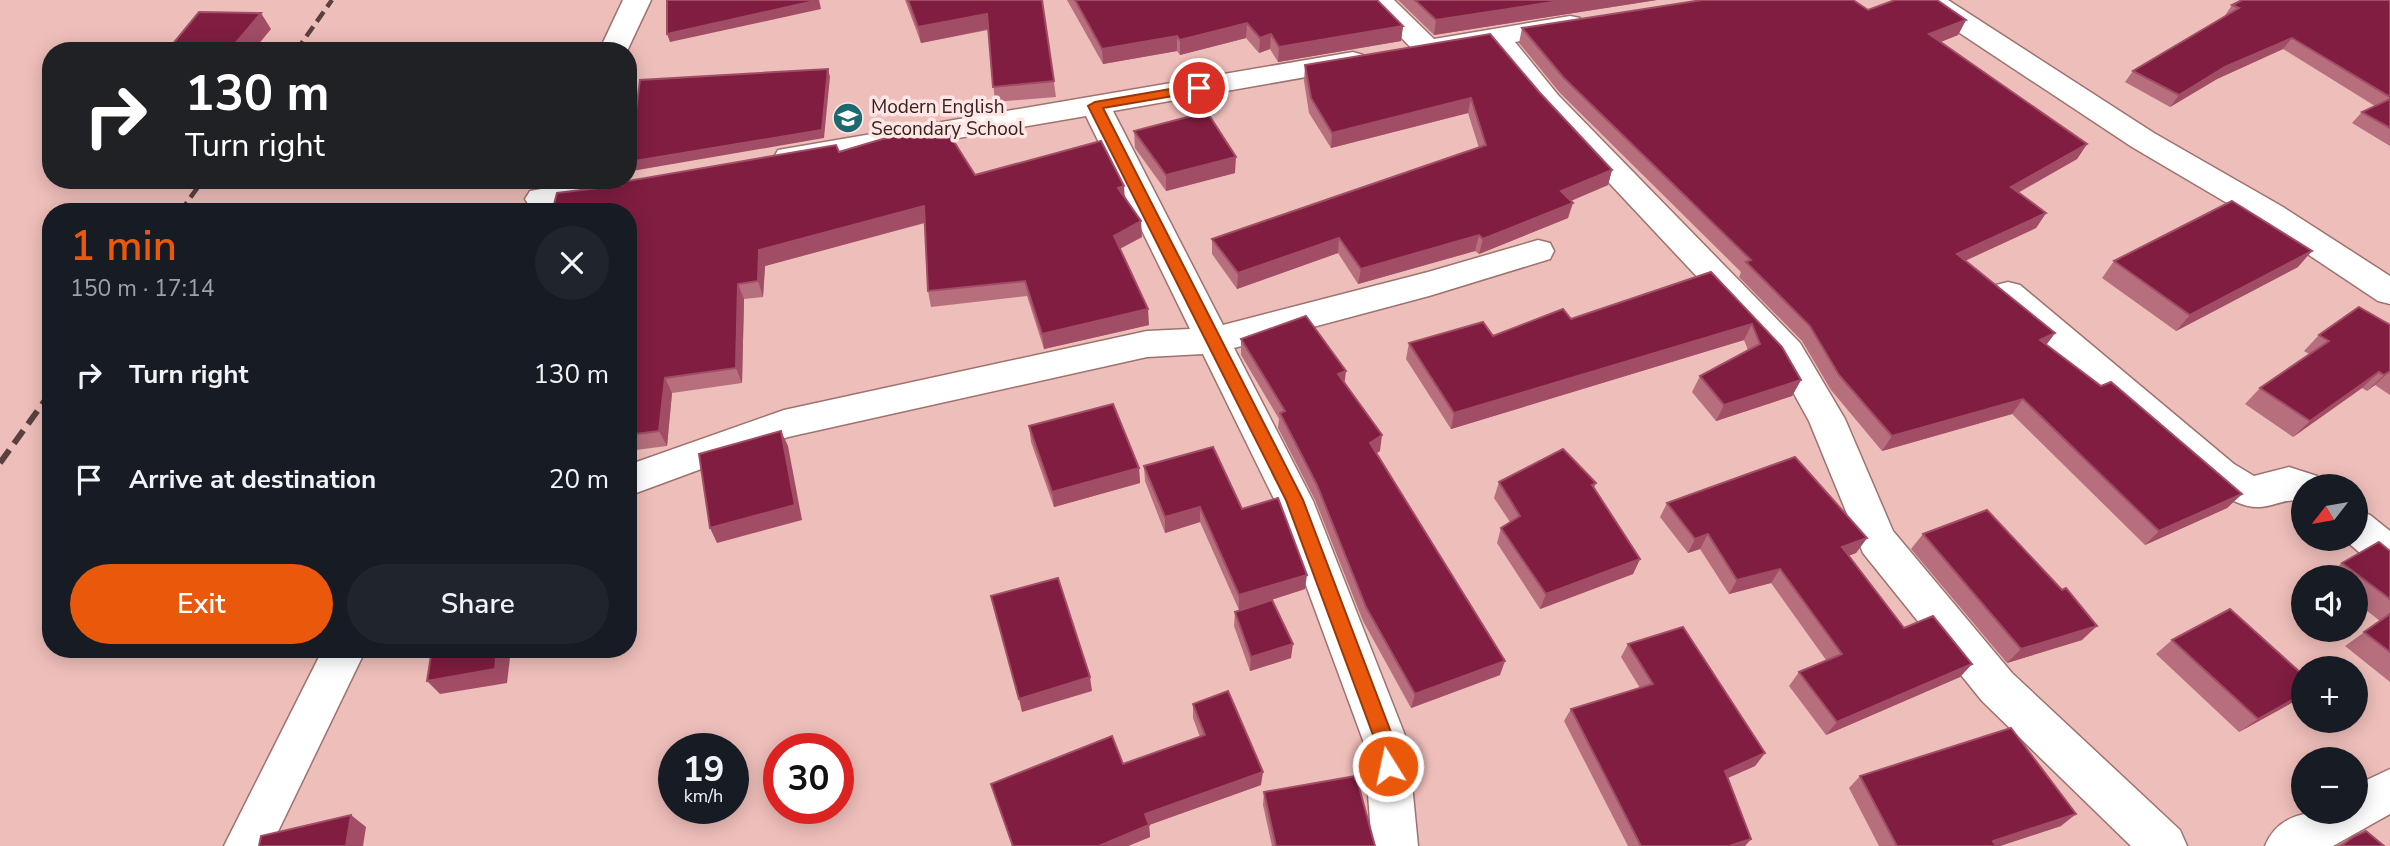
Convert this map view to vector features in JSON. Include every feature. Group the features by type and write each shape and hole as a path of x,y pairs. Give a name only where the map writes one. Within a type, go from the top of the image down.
{"street":[{"path":"617,42 638,0"},
{"path":"1379,0 1427,48"},
{"path":"1948,3 2143,140 2272,215 2390,292"},
{"path":"757,163 1604,19"},
{"path":"1495,36 1548,101 1787,352 1827,419 1877,541 1997,687 2164,846"},
{"path":"1095,106 1211,341 1294,500 1386,743 1395,846"},
{"path":"542,197 595,189"},
{"path":"637,478 784,424 1147,344 1211,341 1429,284 1538,251"},
{"path":"2008,294 2221,475 2247,492 2267,492 2291,483"},
{"path":"2368,536 2390,555"},
{"path":"247,846 341,658"},
{"path":"2368,802 2390,790"},
{"path":"2288,846 2328,824"}],"building":[{"path":"667,0 819,0 667,34"},
{"path":"908,0 1042,0 1054,81 993,87 987,14 918,27"},
{"path":"1075,0 1377,0 1403,26 1279,47 1271,34 1260,38 1247,23 1180,40 1177,36 1102,49"},
{"path":"1415,0 1566,0 1436,20"},
{"path":"1702,0 1853,0 1868,10 1895,0 1937,0 1966,20 1929,34 2087,144 2011,187 2046,213 1957,254 2055,333 2040,340 2101,386 2111,382 2242,494 2159,531 2023,399 1892,436 1839,375 1810,326 1746,262 1751,260 1564,78 1522,28"},
{"path":"2242,0 2390,0 2390,97 2292,38 2225,67 2179,95 2133,71 2239,8 2232,5"},
{"path":"199,12 261,13 237,42 174,42"},
{"path":"1490,34 1540,93 1612,170 1561,191 1573,203 1483,239 1479,235 1361,269 1339,238 1238,273 1212,239 1486,145 1471,98 1332,133 1311,98 1305,65"},
{"path":"828,69 822,130 637,161 637,102 640,80"},
{"path":"2390,99 2390,128 2362,112"},
{"path":"1207,112 1236,157 1166,175 1134,131"},
{"path":"944,126 975,175 1101,141 1124,186 1118,188 1141,221 1114,236 1148,309 1042,334 1025,281 928,291 924,206 759,250 758,281 738,284 736,368 665,378 659,431 637,434 637,203 554,203 557,193 590,189 637,189 637,179 836,145 839,152 903,133 905,137"},
{"path":"2232,201 2312,251 2190,315 2114,261"},
{"path":"1711,272 1782,347 1801,380 1724,405 1700,376 1760,344 1752,324 1454,413 1409,343 1483,322 1493,336 1563,309 1571,319"},
{"path":"2359,307 2390,325 2390,371 2384,375 2379,372 2310,421 2260,388 2329,341 2319,335"},
{"path":"1306,316 1346,371 1338,374 1382,435 1370,443 1505,661 1415,694 1366,607 1317,485 1280,413 1285,411 1241,339"},
{"path":"1113,404 1139,468 1052,492 1029,426"},
{"path":"781,431 795,505 710,528 699,454"},
{"path":"1213,447 1242,509 1278,498 1307,575 1239,595 1200,507 1165,517 1144,466"},
{"path":"1563,449 1596,483 1592,485 1640,559 1546,594 1501,528 1520,516 1499,482"},
{"path":"1795,457 1867,538 1842,547 1904,628 1933,616 1972,664 1837,722 1799,672 1842,654 1780,569 1737,580 1708,534 1695,539 1667,503"},
{"path":"1987,510 2062,590 2066,588 2097,626 2021,649 1923,534"},
{"path":"2379,542 2390,551 2390,599 2368,582 2368,565 2342,563 2368,551 2368,548"},
{"path":"1058,578 1090,677 1019,699 991,596"},
{"path":"1272,600 1293,644 1251,657 1235,612"},
{"path":"2230,609 2291,664 2291,701 2258,719 2172,640"},
{"path":"2390,614 2390,652 2368,635 2368,629"},
{"path":"1683,627 1765,753 1725,771 1751,839 1729,846 1641,846 1571,709 1653,684 1628,644"},
{"path":"431,658 496,658 495,669 427,681"},
{"path":"1228,691 1263,772 1145,814 1149,825 1099,846 1013,846 991,784 1112,736 1123,764 1205,735 1193,704"},
{"path":"2011,728 2076,814 1993,841 1996,846 1897,846 1860,776"},
{"path":"1356,776 1375,846 1276,846 1264,792"},
{"path":"351,815 346,846 259,846 261,836"},
{"path":"2366,831 2384,846 2341,846 2353,837"}],"railway":[{"path":"302,42 332,0"},
{"path":"186,203 197,189"},
{"path":"0,463 42,405"}],"place":[{"name":"Modern English Secondary School","path":"848,118"}],"route":[{"path":"1199,88 1095,106 1211,341 1294,500 1386,743 1388,766"}]}
